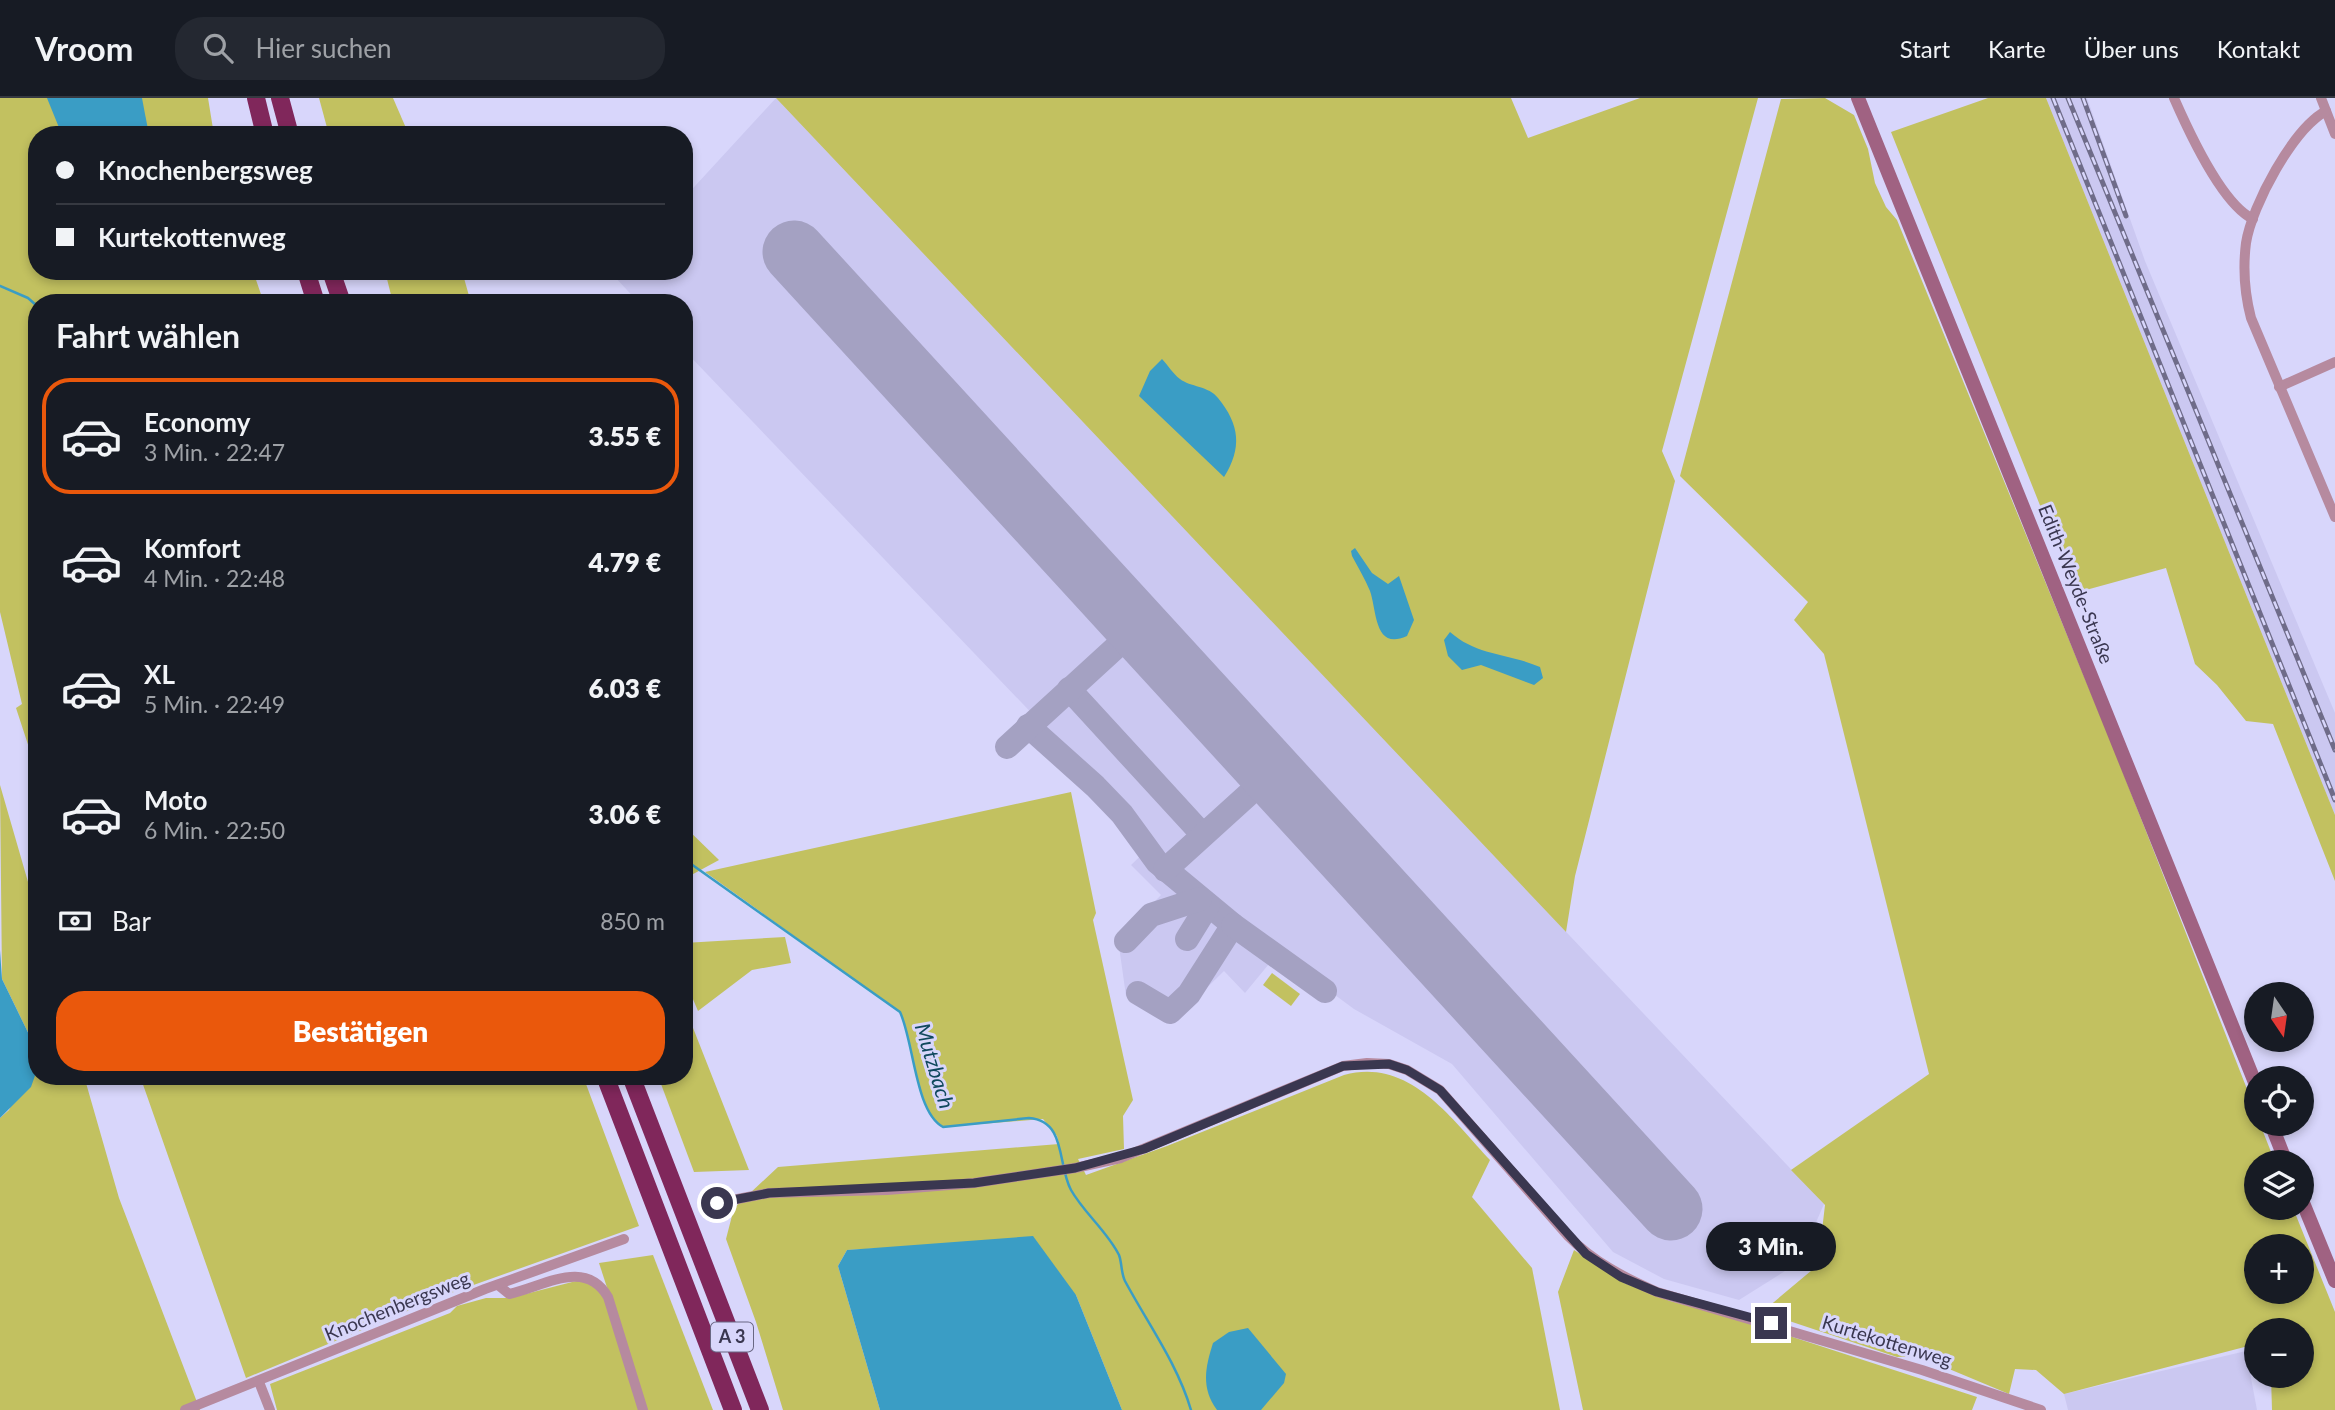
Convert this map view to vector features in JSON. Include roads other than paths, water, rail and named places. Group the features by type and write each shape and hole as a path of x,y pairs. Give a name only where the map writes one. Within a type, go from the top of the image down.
{"highway":[{"path":"256,98 263,126"},
{"path":"280,98 288,126"},
{"name":"A 3","path":"608,1085 733,1410"},
{"name":"A 3","path":"634,1085 760,1410"}],"street":[{"name":"Edith-Weyde-Straße","path":"1858,98 2248,1066"},
{"path":"2174,98 2206,162 2243,214 2253,219"},
{"path":"2321,98 2335,134"},
{"path":"2326,111 2311,119 2300,133 2253,219 2246,243 2248,304 2279,387 2335,517"},
{"path":"2279,387 2335,362"},
{"name":"Kurtekottenweg","path":"717,1203 769,1193 924,1187 1075,1168 1144,1149 1343,1066 1389,1064 1407,1070 1440,1090 1586,1254 1621,1277 1657,1292 1922,1370 2041,1410"},
{"path":"2310,1220 2335,1281"},
{"name":"Knochenbergsweg","path":"185,1410 498,1285 624,1239"},
{"path":"498,1285 509,1294 581,1276 600,1284 608,1297 643,1410"},
{"path":"259,1382 270,1410"}],"waterway":[{"name":"Mutzbach","path":"0,286 28,298"},
{"name":"Mutzbach","path":"693,865 900,1012 926,1107 943,1127 1029,1118 1050,1127 1059,1146 1071,1190 1119,1255 1125,1281 1170,1360 1191,1410"}],"railway":[{"path":"2053,98 2335,800"},
{"path":"2068,98 2335,750"},
{"path":"2083,98 2126,216"}]}
